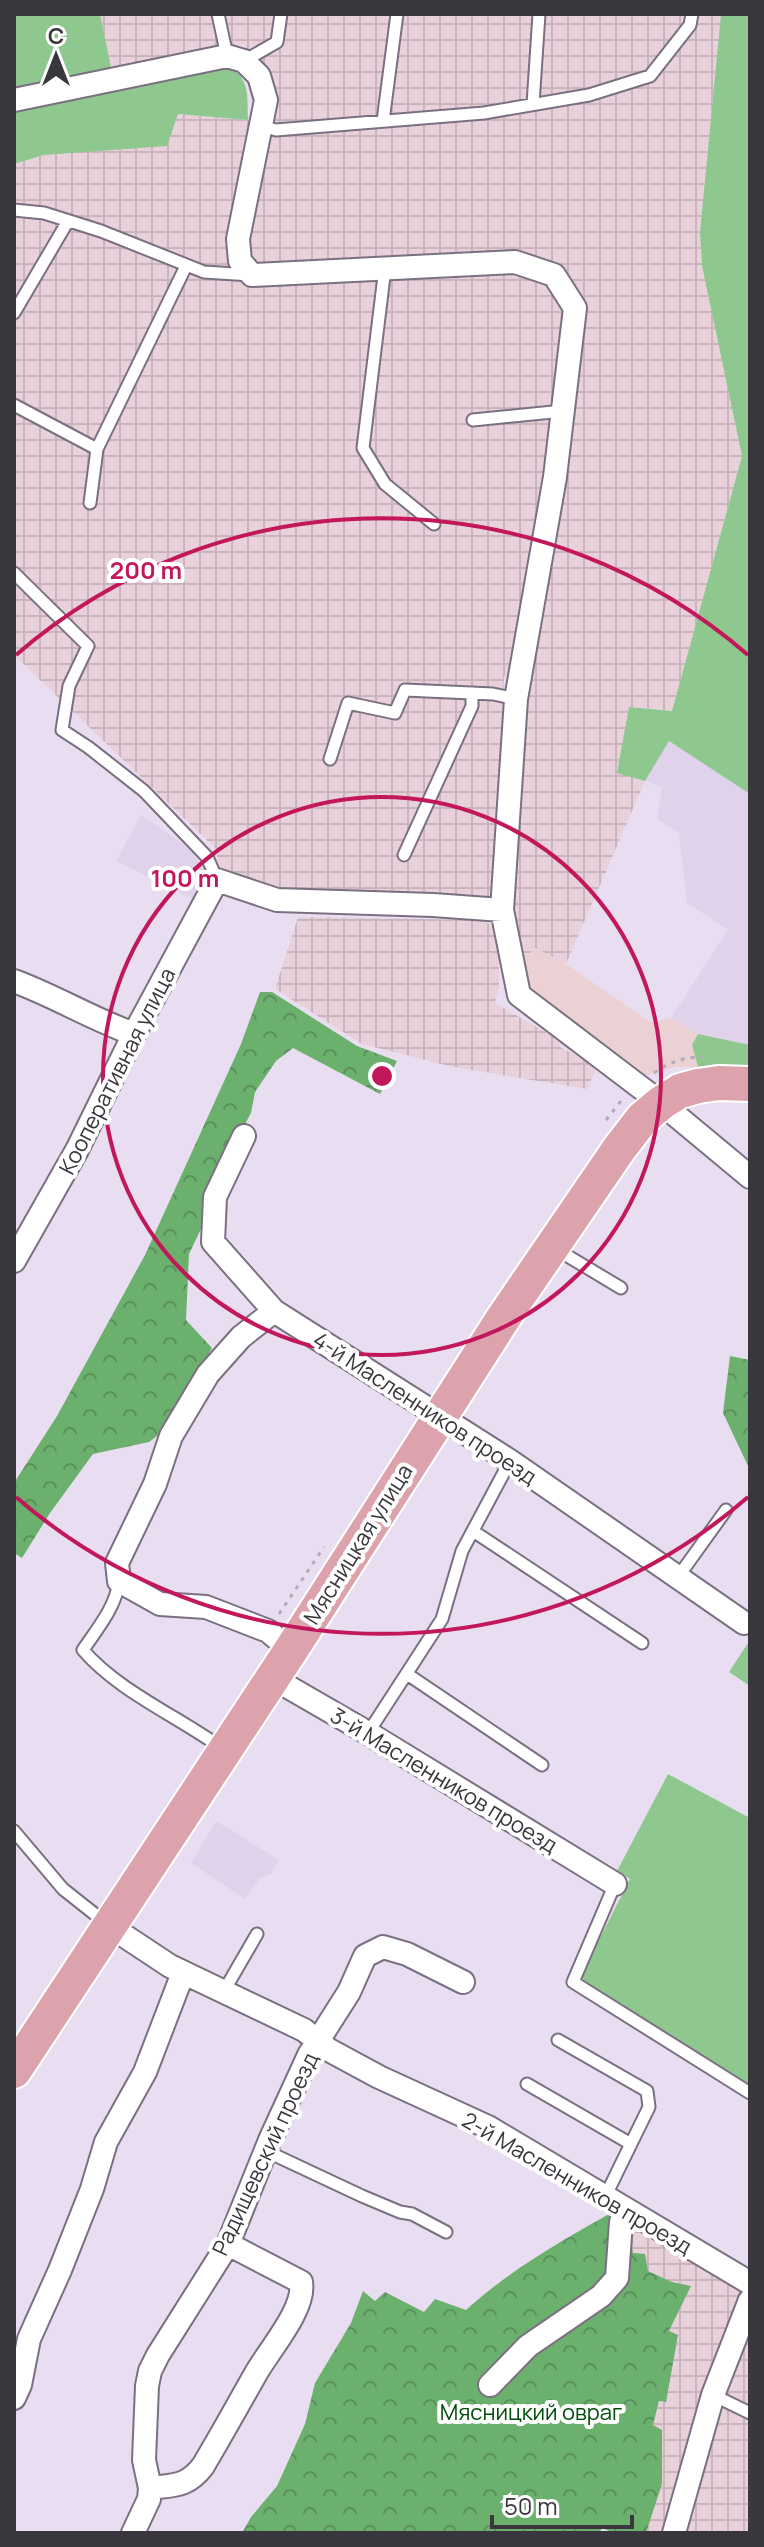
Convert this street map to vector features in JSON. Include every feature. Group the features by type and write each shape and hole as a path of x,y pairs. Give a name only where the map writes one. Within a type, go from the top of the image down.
{"main road":[{"name":"Мясницкая улица","path":"14,2071 440,1415 619,1149 642,1119 680,1091 698,1086 750,1084"}],"street":[{"path":"14,100 236,58 259,76 266,100 238,239 240,261 252,275 515,262 554,275 575,308 555,477 516,699 502,910 519,995 661,1103 750,1177"},
{"path":"217,880 277,900 502,910"},
{"name":"Кооперативная улица","path":"14,1261 77,1150 134,1034 217,880"},
{"path":"14,981 134,1034"},
{"name":"4-й Масленников проезд","path":"244,1136 215,1197 213,1242 274,1311 510,1461 744,1623"},
{"path":"119,1581 117,1563 155,1484 171,1436 208,1374 241,1337 274,1311"},
{"name":"3-й Масленников проезд","path":"119,1581 160,1604 206,1607 268,1631 281,1664 368,1733 615,1884"},
{"name":"2-й Масленников проезд","path":"108,1925 183,1973 304,2030 329,2050 379,2077 488,2127 750,2283"},
{"path":"318,2041 349,1992 365,1956 383,1947 407,1954 463,1982"},
{"path":"14,2398 20,2385 29,2339 92,2189 106,2142 145,2072 183,1973"},
{"name":"Радищевский проезд","path":"133,2533 149,2499 144,2460 150,2371 228,2244 266,2151 318,2041"},
{"path":"490,2385 528,2346 601,2296 617,2278 621,2222 629,2211"},
{"path":"150,2488 181,2484 193,2479 296,2308 303,2291 301,2282 228,2244"},
{"path":"674,2533 713,2395 750,2300"}],"lane":[{"path":"218,14 236,58 277,42 281,14"},
{"path":"383,121 397,14"},
{"path":"533,104 539,14"},
{"path":"261,126 276,130 484,113 589,95 650,76 690,25 692,14"},
{"path":"14,210 44,213 101,231 204,272 252,275"},
{"path":"14,313 68,221"},
{"path":"90,503 97,449 186,266"},
{"path":"385,268 363,448 385,484 434,524"},
{"path":"14,405 97,449"},
{"path":"473,420 563,411"},
{"path":"14,573 88,646 69,686 62,730 144,791 207,857 217,880"},
{"path":"330,759 348,703 395,713 405,690 472,693 516,699"},
{"path":"404,855 472,706 472,693"},
{"path":"553,1246 621,1288"},
{"path":"368,1733 442,1619 462,1551 510,1461"},
{"path":"678,1577 726,1510"},
{"path":"473,1531 642,1643"},
{"path":"119,1581 118,1592 83,1650 114,1679 194,1727 224,1750"},
{"path":"407,1674 542,1765"},
{"path":"14,1831 63,1889 108,1925"},
{"path":"615,1884 573,1982 750,2093"},
{"path":"224,1991 257,1934"},
{"path":"558,2040 647,2091 649,2107 605,2197"},
{"path":"527,2084 631,2144"},
{"path":"266,2151 362,2196 412,2214 446,2232"},
{"path":"713,2395 750,2413"}],"shaded area":[{"path":"100,14 721,14 700,232 702,266 742,456 672,711 630,707 617,772 645,781 566,964 535,948 518,967 511,909 528,681 504,676 494,898 278,897 217,870 217,850 14,655 14,164 177,114 248,120 278,107 244,45 111,67"},
{"path":"669,740 750,794 750,1045 698,1034 671,1018 728,930 687,903 679,833 657,819 662,787 645,781"},
{"path":"141,815 183,844 203,865 208,878 196,901 116,861"},
{"path":"298,917 481,920 499,929 499,989 495,1003 561,1041 560,1047 597,1067 587,1089 453,1067 362,1044 275,989"},
{"path":"535,948 566,964 650,1022 671,1018 698,1034 692,1045 698,1067 675,1067 648,1075 637,1074 522,988 518,967"},
{"path":"216,1821 279,1860 271,1874 260,1878 245,1899 191,1863"},
{"path":"628,2217 750,2280 750,2533 646,2533 662,2484 653,2425 659,2401 665,2402 678,2336 669,2332 690,2286 648,2271 633,2253"}],"green space":[{"path":"14,14 100,14 111,67 14,89"},
{"path":"721,14 750,14 750,794 669,741 645,781 617,773 629,707 672,711 742,456 702,266 700,232"},
{"path":"225,64 239,75 246,88 248,120 178,114 167,146 44,155 14,164 14,110"},
{"path":"260,992 272,992 357,1046 397,1061 380,1094 293,1048 276,1061 255,1092 251,1113 219,1172 205,1206 201,1229 189,1254 186,1320 212,1348 169,1427 149,1442 93,1454 22,1558 14,1553 14,1483 57,1416 145,1255 241,1044"},
{"path":"698,1034 750,1045 750,1066 716,1064 698,1067 692,1045"},
{"path":"730,1356 750,1360 750,1470 723,1413"},
{"path":"750,1640 750,1686 729,1672"},
{"path":"668,1774 750,1818 750,2085 579,1979 630,1879 617,1871"},
{"name":"Мясницкий овраг","path":"616,2210 628,2217 633,2253 645,2254 648,2271 672,2282 691,2286 669,2331 678,2335 666,2402 659,2401 653,2425 662,2430 662,2484 646,2533 614,2533 602,2528 599,2533 242,2533 277,2486 305,2424 315,2383 351,2323 363,2291 375,2301 385,2292 424,2312 435,2299 466,2310 519,2268"}]}
